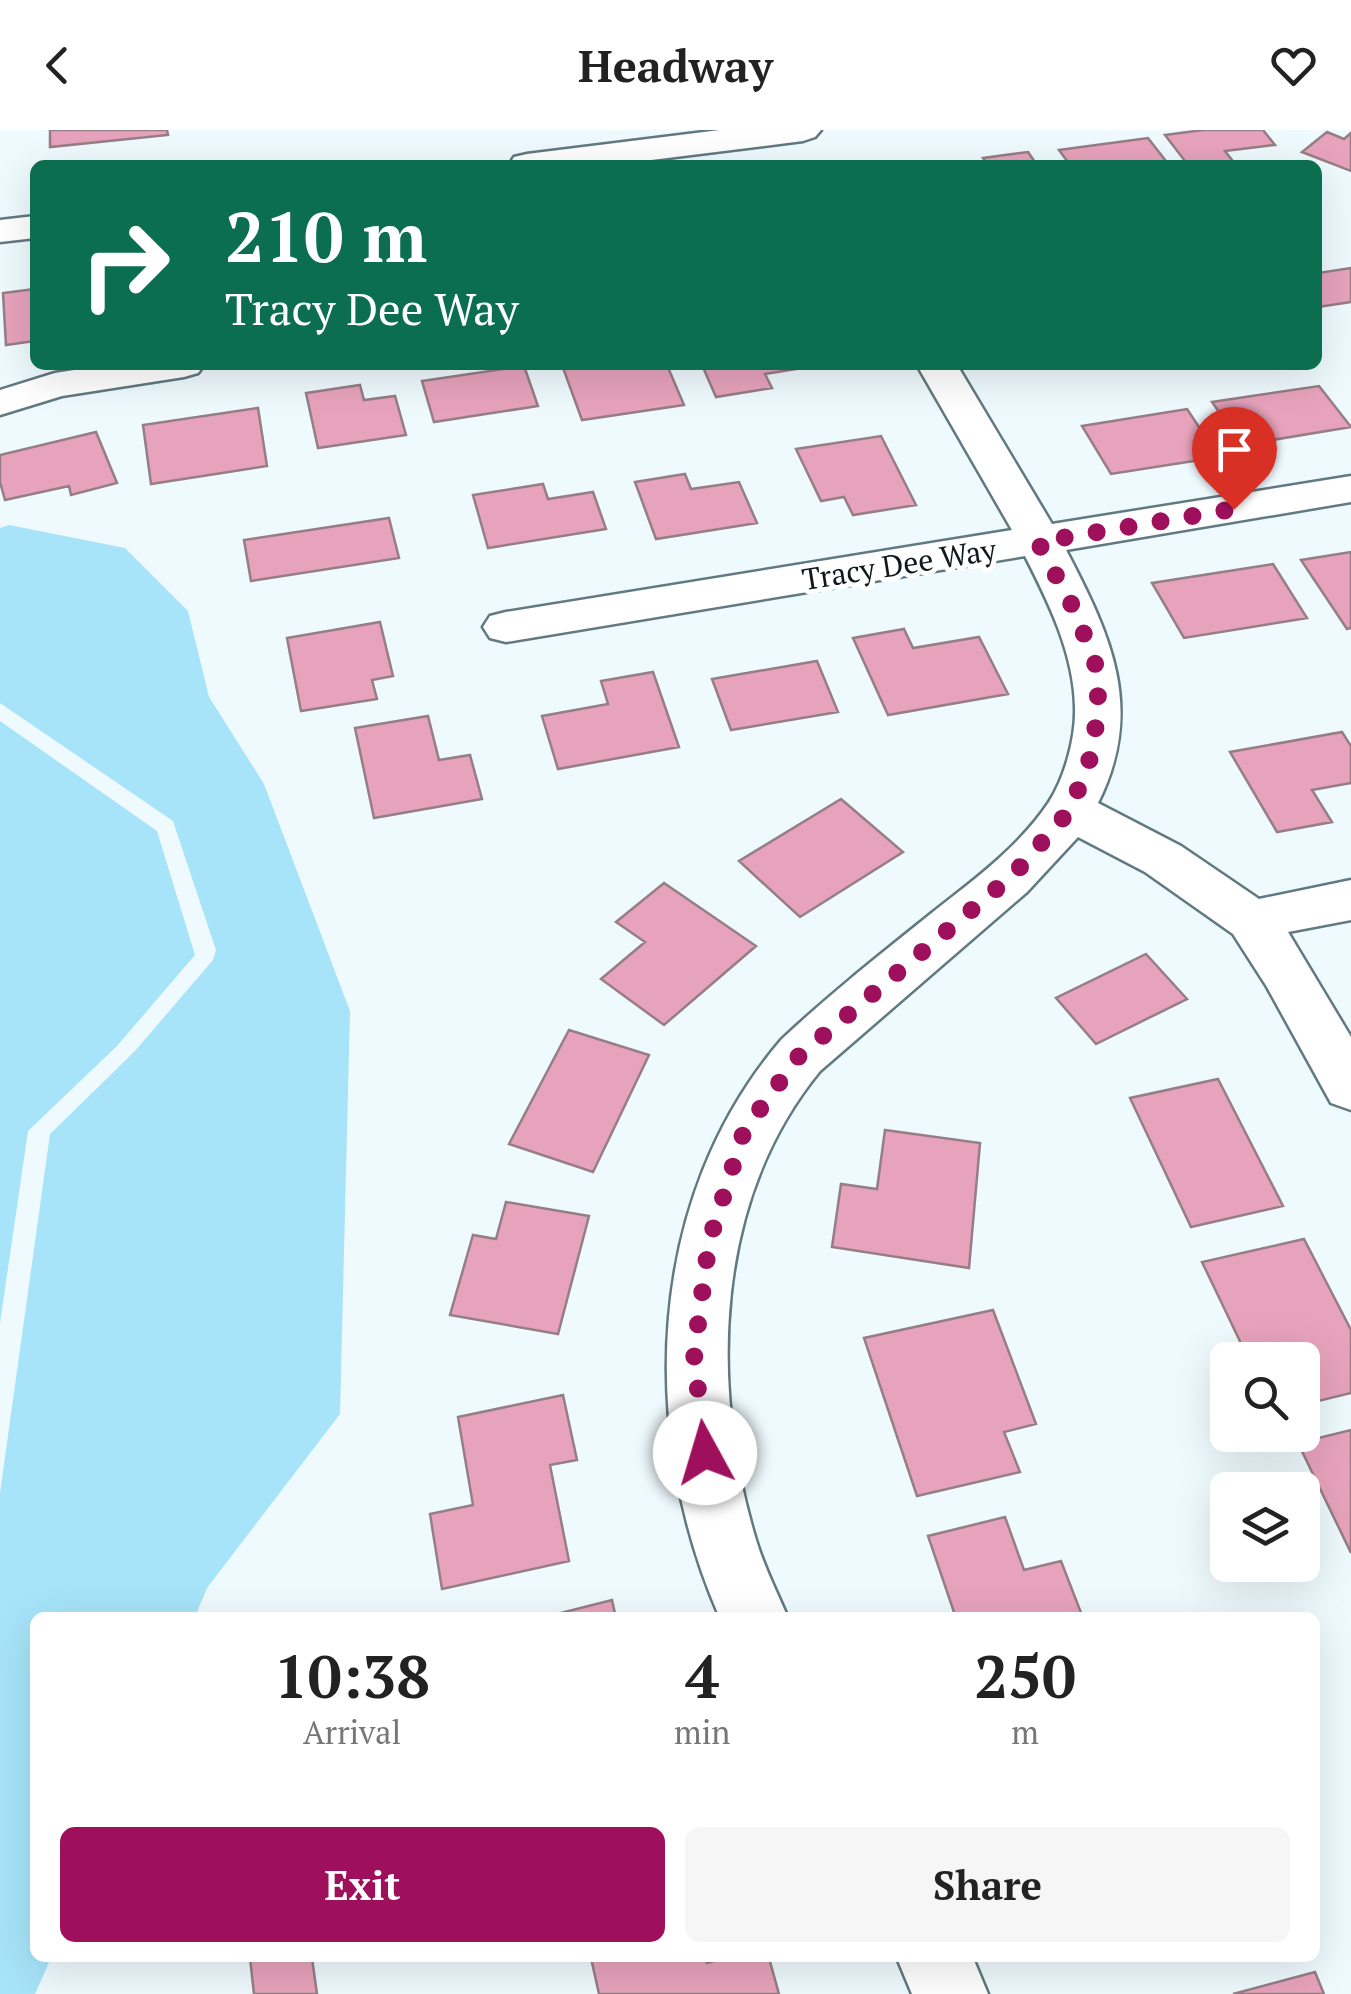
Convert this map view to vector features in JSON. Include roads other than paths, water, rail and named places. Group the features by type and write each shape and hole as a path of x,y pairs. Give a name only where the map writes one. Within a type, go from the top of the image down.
{"street":[{"path":"566,160 806,130 823,160"},
{"path":"0,232 30,228"},
{"path":"0,402 55,385 152,370"},
{"path":"752,1612 708,1486 694,1354 709,1242 744,1131 798,1057 1014,874 1070,810 1089,762 1099,709 1095,662 1074,609 940,370"},
{"name":"Tracy Dee Way","path":"506,626 1351,489"},
{"path":"1070,810 1163,859 1251,920 1286,972 1351,1087"},
{"path":"1251,920 1351,900"},
{"path":"936,1962 950,1994"}]}
